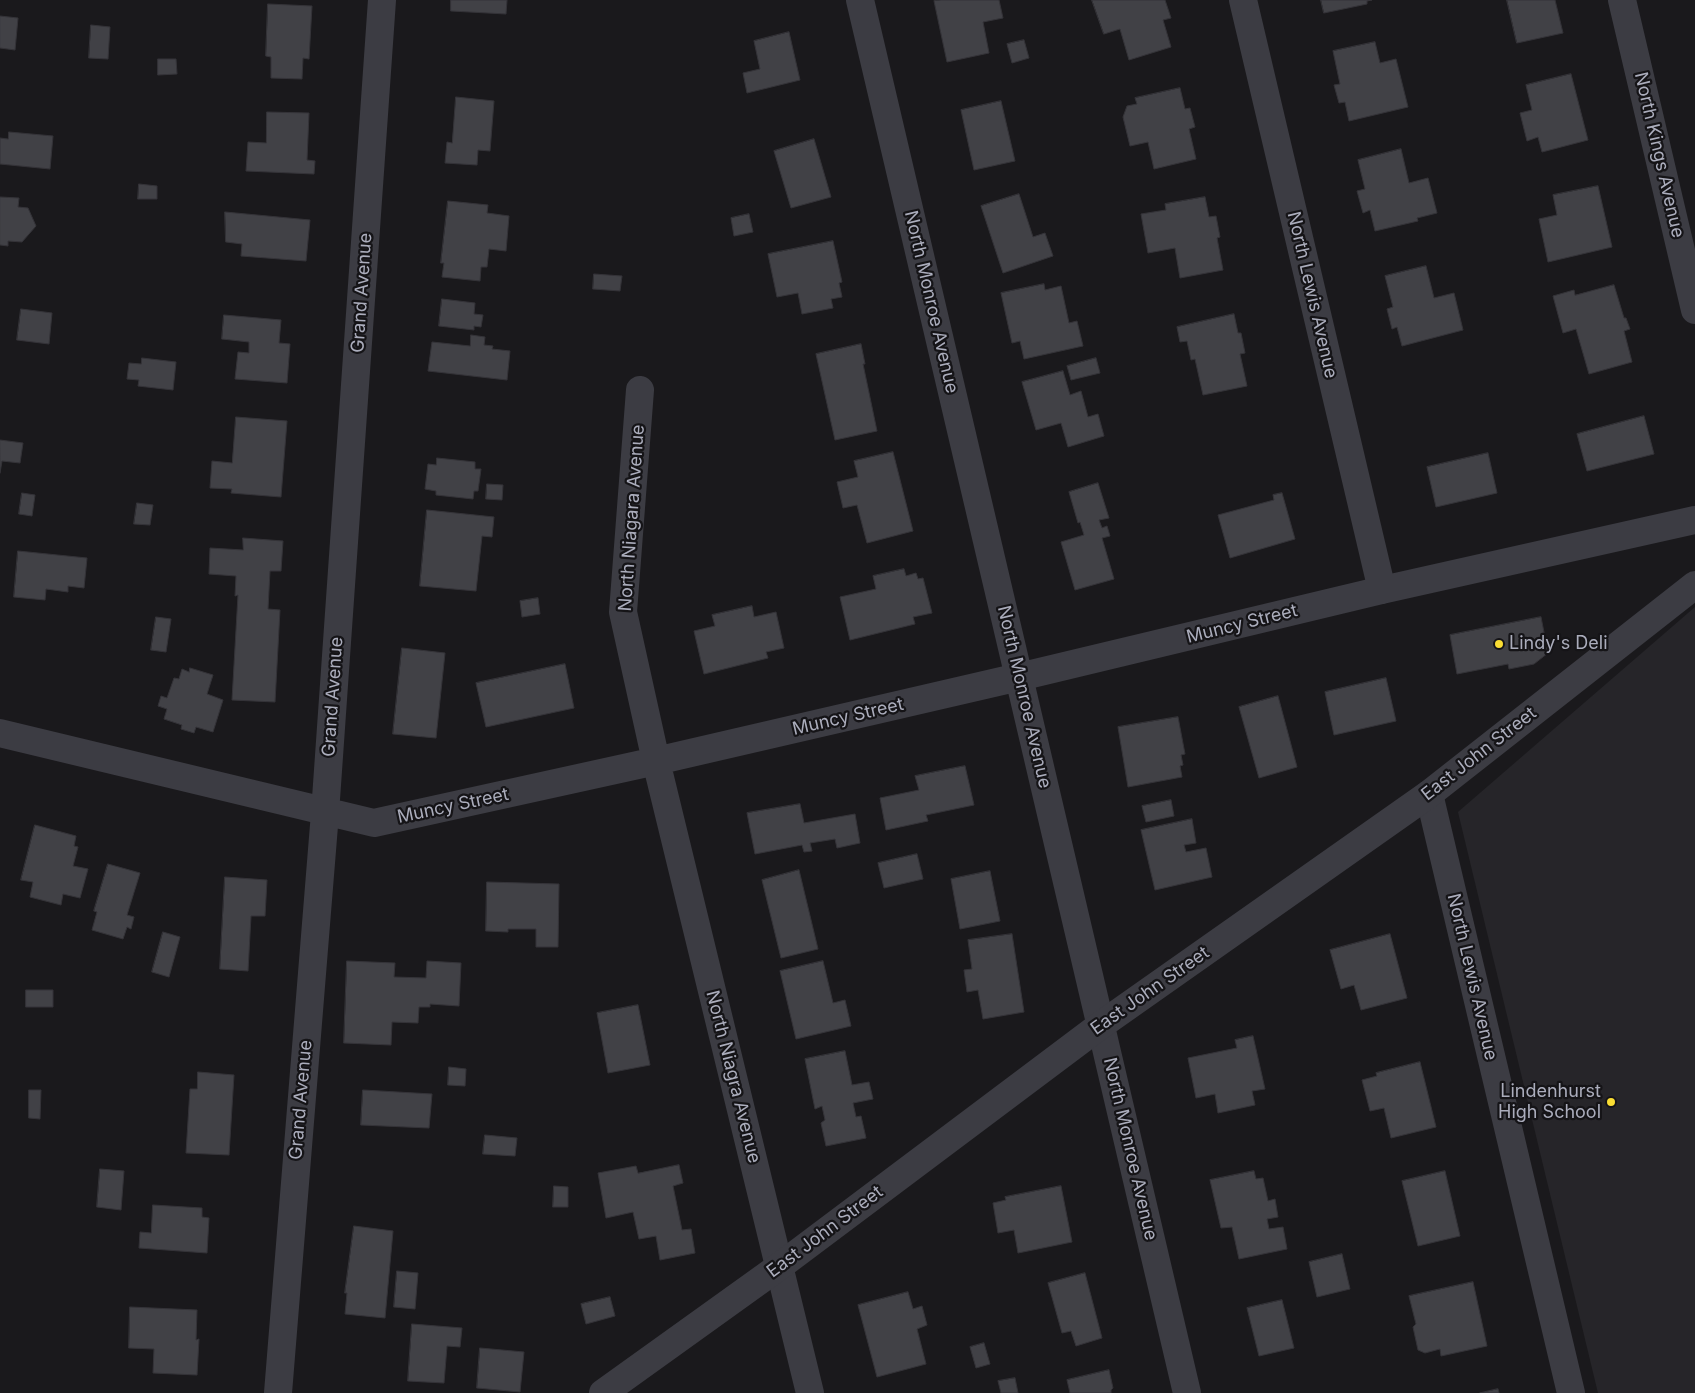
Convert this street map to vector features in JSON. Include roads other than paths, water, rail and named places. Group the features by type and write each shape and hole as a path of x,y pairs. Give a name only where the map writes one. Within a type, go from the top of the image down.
{"street":[{"name":"Grand Avenue","path":"278,1393 325,813 382,0"},
{"name":"North Monroe Avenue","path":"860,0 1188,1393"},
{"name":"North Lewis Avenue","path":"1243,0 1382,590"},
{"name":"North Kings Avenue","path":"1622,0 1695,310"},
{"name":"North Niagara Avenue","path":"640,390 623,612 656,761"},
{"name":"Muncy Street","path":"0,733 325,813 374,823 1019,678 1382,590 1695,520"},
{"name":"East John Street","path":"603,1393 780,1266 1101,1025 1429,794 1695,585"},
{"name":"North Niagra Avenue","path":"656,761 810,1393"},
{"name":"North Lewis Avenue","path":"1429,794 1571,1393"}],"place":[{"name":"Lindy's Deli","path":"1499,644"},
{"name":"Lindenhurst High School","path":"1611,1102"}]}
